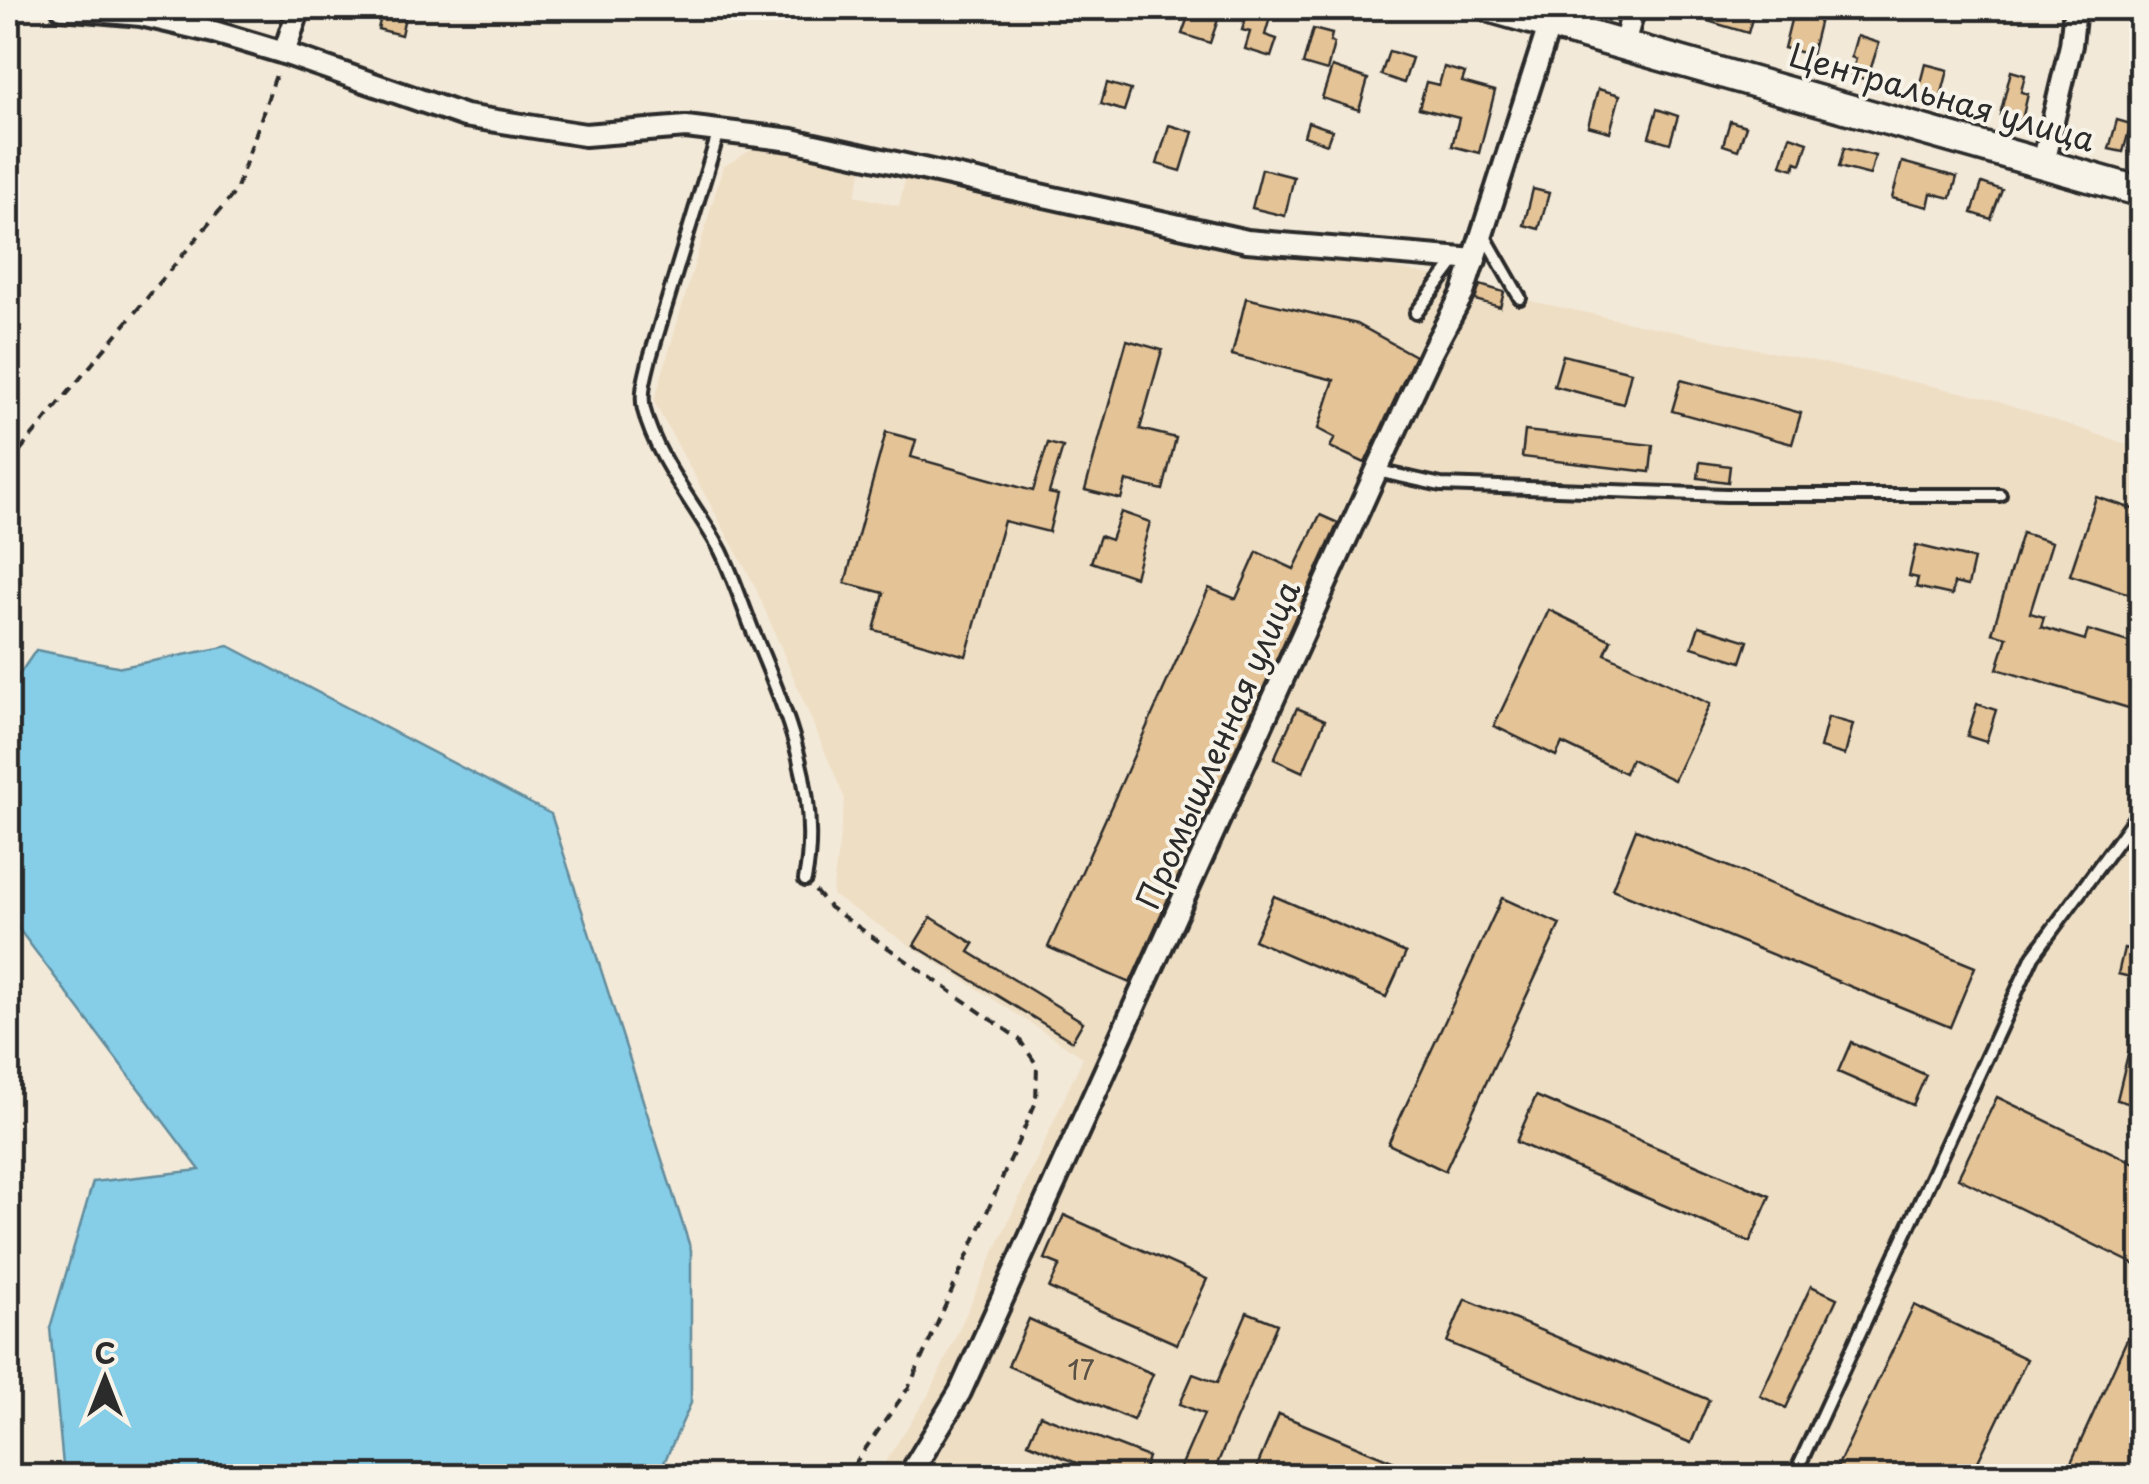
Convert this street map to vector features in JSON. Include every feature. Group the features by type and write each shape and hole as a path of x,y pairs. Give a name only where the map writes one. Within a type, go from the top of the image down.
{"main road":[{"name":"Центральная улица","path":"1492,8 2142,192"}],"street":[{"path":"62,8 141,15 284,53 465,116 585,134 663,128 720,130 792,140 1170,231 1466,259"},
{"path":"284,53 299,8"},
{"path":"1624,44 1634,8"},
{"path":"2043,163 2071,45 2075,8"},
{"name":"Промышленная улица","path":"909,1476 960,1392 1377,470 1463,293 1466,259 1483,234 1550,23"}],"lane":[{"path":"720,130 650,358 643,385 643,408 653,436 722,554 784,706 804,776 811,850 805,880"},
{"path":"1483,234 1520,298"},
{"path":"1416,312 1466,259"},
{"path":"1377,470 1441,485 1726,495 2000,495"},
{"path":"1794,1476 2038,960 2142,808"}],"path":[{"path":"8,465 236,191 284,53"},
{"path":"805,880 828,906 1019,1040 1037,1065 1036,1102 1031,1115 908,1387 846,1476"}],"shaded area":[{"path":"758,146 862,170 855,196 899,206 906,176 1198,245 1369,264 1437,276 1535,302 1989,398 2141,449 2141,1476 876,1476 931,1391 1083,1057 832,895 845,799 754,584 654,402 723,167"}],"water":[{"path":"229,646 551,814 691,1250 691,1403 658,1476 64,1476 50,1328 93,1182 200,1170 18,928 8,890 8,691 36,650 122,667"}],"building":[{"path":"383,8 407,8 401,35 378,29"},
{"path":"1191,8 1222,8 1210,43 1182,34"},
{"path":"1249,8 1271,14 1265,35 1277,39 1271,57 1245,49 1250,32 1242,30"},
{"path":"1674,8 1755,8 1748,33"},
{"path":"1793,12 1820,19 1811,55 1784,48"},
{"path":"1313,29 1332,34 1330,42 1334,43 1327,71 1303,64"},
{"path":"1857,36 1879,43 1867,80 1851,75"},
{"path":"1389,51 1412,58 1404,83 1381,75"},
{"path":"1925,64 1948,70 1940,101 1917,95"},
{"path":"1332,67 1368,79 1359,110 1322,98"},
{"path":"1444,67 1465,73 1462,82 1495,91 1479,153 1452,146 1459,118 1419,108 1426,82 1439,85"},
{"path":"2011,71 2025,75 2021,92 2028,94 2022,120 2000,115"},
{"path":"1107,83 1131,90 1124,111 1101,104"},
{"path":"1598,89 1620,95 1610,132 1588,126"},
{"path":"1657,109 1678,116 1670,143 1649,137"},
{"path":"2117,120 2131,124 2123,152 2109,149"},
{"path":"1730,121 1746,126 1738,150 1723,145"},
{"path":"1308,122 1332,130 1327,144 1304,136"},
{"path":"1169,125 1193,132 1181,171 1157,164"},
{"path":"1790,136 1808,142 1801,164 1796,162 1794,169 1781,165"},
{"path":"1844,148 1875,156 1870,175 1839,167"},
{"path":"1902,162 1957,177 1951,198 1931,193 1928,207 1892,198"},
{"path":"1262,169 1294,177 1285,216 1252,208"},
{"path":"1982,183 2002,190 1991,219 1972,213"},
{"path":"1533,189 1549,193 1539,229 1524,225"},
{"path":"1480,285 1504,292 1500,307 1475,300"},
{"path":"1246,298 1357,324 1415,356 1365,463 1330,447 1335,438 1318,429 1334,380 1232,355"},
{"path":"1127,340 1162,350 1140,429 1176,438 1163,490 1126,481 1121,499 1085,490"},
{"path":"1563,355 1631,372 1623,404 1554,386"},
{"path":"1681,380 1801,413 1792,444 1672,411"},
{"path":"1525,431 1653,445 1650,472 1522,457"},
{"path":"886,432 916,440 911,457 1033,491 1048,443 1063,447 1049,493 1058,495 1049,532 1004,521 966,656 874,630 884,593 845,583"},
{"path":"1700,462 1730,466 1728,482 1698,478"},
{"path":"2096,497 2142,512 2142,598 2070,575"},
{"path":"1121,512 1150,522 1135,577 1091,562 1100,536 1111,540"},
{"path":"1320,515 1338,523 1130,983 1048,947 1209,588 1236,599 1257,552 1294,569"},
{"path":"2022,533 2052,542 2030,613 2044,617 2041,627 2085,640 2088,630 2142,646 2142,712 1997,669 2007,637 1992,633"},
{"path":"1916,545 1974,559 1968,586 1954,583 1952,595 1916,587 1918,578 1909,576"},
{"path":"1549,610 1611,640 1605,654 1710,704 1674,780 1631,759 1625,773 1562,743 1556,756 1494,726"},
{"path":"1699,626 1748,641 1741,662 1692,647"},
{"path":"1977,704 1996,710 1986,742 1967,736"},
{"path":"1297,708 1325,720 1303,772 1274,759"},
{"path":"1828,717 1853,724 1845,755 1820,748"},
{"path":"1636,829 1975,967 1950,1027 1612,889"},
{"path":"1274,896 1406,953 1386,997 1254,940"},
{"path":"1502,898 1560,924 1445,1171 1388,1144"},
{"path":"931,917 974,944 969,952 1083,1022 1072,1041 914,945"},
{"path":"2124,948 2142,953 2142,980 2118,974"},
{"path":"2136,1021 2142,1022 2142,1096 2136,1095 2134,1105 2117,1100"},
{"path":"1851,1042 1926,1075 1913,1105 1838,1072"},
{"path":"1536,1096 1770,1196 1750,1242 1516,1142"},
{"path":"1997,1097 2142,1167 2142,1268 1958,1178"},
{"path":"1064,1215 1207,1279 1177,1344 1049,1288 1060,1265 1045,1259"},
{"path":"1811,1286 1837,1298 1786,1408 1760,1396"},
{"path":"1465,1299 1709,1400 1691,1443 1447,1342"},
{"path":"1914,1305 2027,1359 1971,1476 1833,1476"},
{"path":"2142,1306 2142,1476 2065,1476"},
{"path":"1247,1312 1277,1324 1212,1476 1177,1476 1204,1414 1180,1404 1193,1374 1217,1383"},
{"path":"1029,1319 1153,1374 1133,1420 1008,1366"},
{"path":"1279,1414 1428,1476 1253,1476"},
{"path":"1040,1415 1148,1457 1142,1476 1075,1476 1079,1464 1028,1443"}]}
